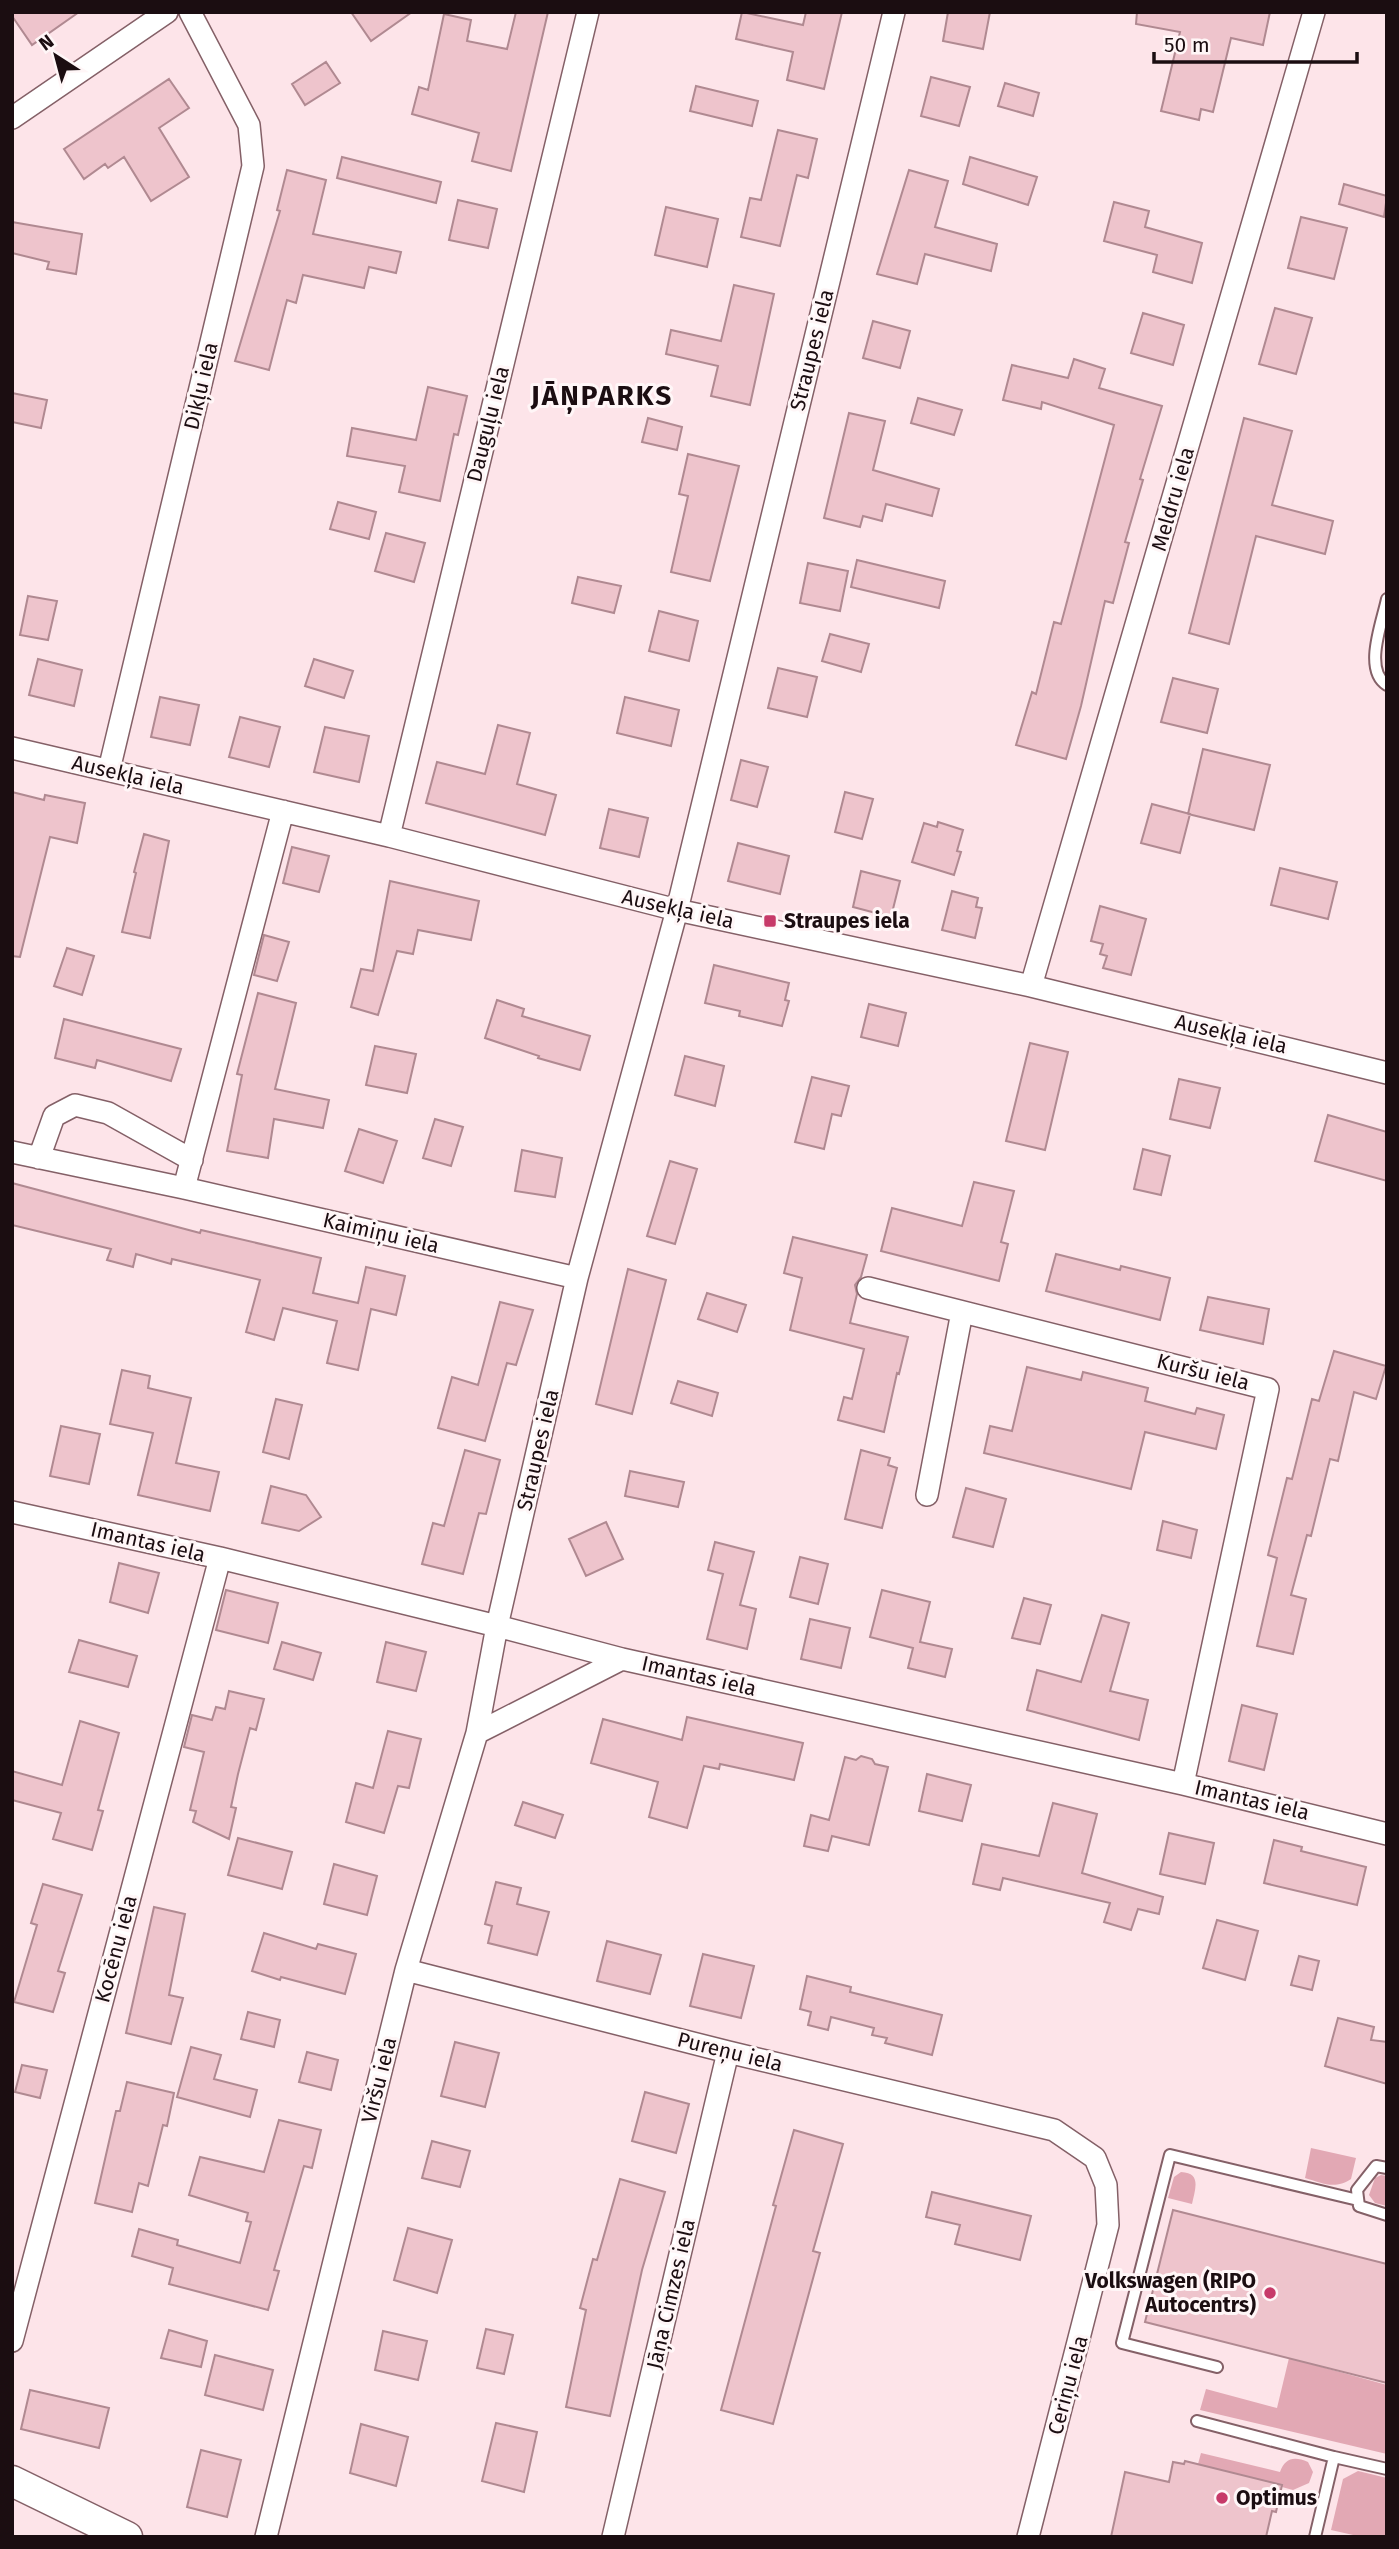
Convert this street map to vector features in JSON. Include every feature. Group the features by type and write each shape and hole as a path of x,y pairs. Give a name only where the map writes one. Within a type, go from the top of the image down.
{"street":[{"path":"12,118 167,12"},
{"name":"Dikļu iela","path":"109,770 253,166 249,125 190,12"},
{"name":"Dauguļu iela","path":"389,836 588,12"},
{"name":"Straupes iela","path":"497,1626 577,1278 677,910 894,12"},
{"name":"Meldru iela","path":"1031,986 1314,12"},
{"name":"Ausekļa iela","path":"12,748 389,836 677,910 1031,986 1387,1073"},
{"path":"184,1188 283,811"},
{"path":"39,1158 54,1116 75,1105 108,1113 192,1160"},
{"name":"Kaimiņu iela","path":"12,1152 184,1188 577,1278"},
{"name":"Kuršu iela","path":"868,1288 1268,1389 1183,1784"},
{"path":"927,1495 962,1312"},
{"name":"Imantas iela","path":"12,1512 220,1558 622,1659 1183,1784 1387,1834"},
{"name":"Kocēnu iela","path":"12,2341 220,1558"},
{"name":"Viršu iela","path":"265,2537 406,1970 477,1733 497,1626"},
{"path":"477,1733 622,1659"},
{"name":"Pureņu iela","path":"406,1970 728,2052 1054,2130"},
{"name":"Jāņa Cimzes iela","path":"613,2537 728,2052"},
{"name":"Ceriņu iela","path":"1028,2537 1108,2225 1106,2185 1096,2158 1054,2130"},
{"path":"12,2481 127,2537"}],"lane":[{"path":"1387,599 1373,663 1382,682 1387,685"},
{"path":"1217,2367 1122,2343 1170,2155 1358,2200"},
{"path":"1387,2168 1376,2166 1357,2190 1359,2206 1387,2215"},
{"path":"1196,2421 1387,2469"},
{"path":"1315,2537 1334,2457"}],"shaded area":[{"path":"1311,2148 1356,2158 1351,2179 1334,2185 1305,2178"},
{"path":"1181,2172 1192,2175 1195,2179 1192,2204 1168,2198 1174,2177"},
{"path":"1387,2176 1387,2206 1375,2203 1369,2195 1375,2178"},
{"path":"1289,2358 1387,2385 1387,2454 1200,2410 1206,2389 1277,2408"},
{"path":"1201,2453 1280,2472 1287,2461 1298,2459 1308,2462 1313,2472 1309,2483 1293,2490 1198,2464"},
{"path":"1358,2471 1387,2478 1387,2537 1362,2537 1331,2530 1343,2479"}],"building":[{"path":"12,12 79,12 32,45"},
{"path":"351,12 412,12 371,41"},
{"path":"516,12 548,12 511,171 472,161 479,133 412,114 419,87 428,90 444,14 471,20 467,41 507,49"},
{"path":"742,12 803,25 806,12 842,12 824,89 787,80 793,52 736,39"},
{"path":"948,12 990,12 983,49 943,41"},
{"path":"1137,12 1270,12 1263,45 1231,38 1213,112 1201,109 1199,120 1161,111 1180,32 1136,24"},
{"path":"326,62 340,83 305,105 292,84"},
{"path":"931,77 970,87 959,126 921,116"},
{"path":"169,79 189,108 159,128 189,177 151,201 124,157 108,168 105,164 84,179 64,149"},
{"path":"1005,83 1039,93 1033,116 998,106"},
{"path":"696,86 758,101 752,126 690,111"},
{"path":"778,130 817,139 808,178 797,175 780,246 741,237 750,198 761,200"},
{"path":"342,157 441,182 436,203 337,178"},
{"path":"970,157 1037,177 1028,205 963,184"},
{"path":"287,170 326,180 313,234 401,252 396,273 369,267 364,288 303,275 296,303 287,300 269,370 235,361 280,211 277,210"},
{"path":"909,170 948,181 935,227 997,244 991,271 925,254 917,284 877,274"},
{"path":"1344,184 1387,196 1384,217 1339,204"},
{"path":"458,200 497,209 488,248 449,240"},
{"path":"1114,202 1149,211 1145,227 1202,243 1192,283 1153,272 1157,255 1104,241"},
{"path":"666,207 718,219 707,267 655,255"},
{"path":"1301,217 1347,228 1334,279 1288,268"},
{"path":"12,222 82,234 76,274 47,269 49,262 12,253"},
{"path":"734,285 774,294 750,405 711,396 718,366 666,354 671,330 721,341"},
{"path":"1275,308 1312,318 1296,374 1259,364"},
{"path":"1143,313 1184,325 1173,365 1131,353"},
{"path":"873,321 910,331 900,368 863,358"},
{"path":"1074,359 1105,369 1099,388 1162,406 1140,479 1143,480 1125,542 1129,543 1113,603 1105,601 1066,759 1016,745 1032,692 1036,694 1054,622 1061,624 1114,425 1042,402 1041,409 1003,400 1012,365 1068,378"},
{"path":"428,387 467,396 458,435 454,434 440,501 399,492 405,466 347,456 352,428 416,440"},
{"path":"12,393 47,400 41,428 12,422"},
{"path":"918,398 962,410 954,435 911,423"},
{"path":"849,413 885,421 873,470 939,489 932,516 886,504 882,521 863,516 860,527 824,518"},
{"path":"648,418 682,427 677,450 642,442"},
{"path":"1244,418 1292,431 1272,505 1333,521 1325,554 1256,536 1229,644 1189,633"},
{"path":"688,454 739,466 710,581 671,572 688,496 679,494"},
{"path":"338,502 376,512 369,539 330,529"},
{"path":"386,533 425,543 414,582 375,571"},
{"path":"857,560 945,581 939,608 851,587"},
{"path":"808,563 848,571 840,611 800,603"},
{"path":"578,577 621,586 614,613 572,603"},
{"path":"28,596 57,601 48,640 20,635"},
{"path":"659,611 698,621 689,661 649,651"},
{"path":"830,634 869,644 861,672 822,661"},
{"path":"38,659 82,670 74,706 29,695"},
{"path":"314,659 353,671 344,698 305,686"},
{"path":"778,668 817,677 807,717 768,708"},
{"path":"1173,678 1218,689 1207,733 1161,722"},
{"path":"160,697 199,705 190,745 151,737"},
{"path":"625,697 679,710 671,746 617,733"},
{"path":"240,717 280,727 269,767 229,757"},
{"path":"498,725 530,733 517,784 556,795 545,835 426,803 437,762 485,774"},
{"path":"325,727 369,736 359,782 314,772"},
{"path":"1203,749 1270,765 1254,830 1188,814"},
{"path":"741,760 768,767 757,807 731,800"},
{"path":"12,792 44,800 45,795 85,803 77,843 50,837 20,957 12,956"},
{"path":"845,792 873,799 862,839 835,832"},
{"path":"1152,804 1190,814 1180,853 1141,843"},
{"path":"609,809 648,818 639,857 600,848"},
{"path":"938,822 963,830 957,851 961,852 954,875 912,862 924,823 937,827"},
{"path":"144,834 169,841 150,938 122,932"},
{"path":"738,843 789,856 780,894 728,881"},
{"path":"292,847 329,856 319,892 283,883"},
{"path":"1280,868 1337,882 1328,919 1271,905"},
{"path":"861,871 900,881 891,917 853,907"},
{"path":"390,881 479,901 471,940 418,930 413,954 397,951 378,1015 351,1007 361,969 373,971"},
{"path":"952,891 978,898 976,907 982,908 975,938 942,930"},
{"path":"1100,906 1146,919 1131,975 1103,968 1107,956 1100,954 1103,944 1091,941"},
{"path":"264,935 289,942 277,981 254,975"},
{"path":"67,948 94,956 82,995 54,986"},
{"path":"714,965 789,983 785,1000 789,1001 782,1026 739,1016 740,1011 705,1003"},
{"path":"258,993 296,1003 275,1089 329,1100 323,1128 274,1119 268,1158 227,1151 242,1075 237,1074"},
{"path":"497,1000 524,1009 522,1016 590,1036 580,1070 485,1038"},
{"path":"869,1004 906,1013 898,1046 861,1037"},
{"path":"64,1019 181,1049 171,1081 97,1060 95,1068 55,1058"},
{"path":"1030,1043 1068,1052 1045,1150 1006,1141"},
{"path":"375,1046 416,1054 407,1093 366,1085"},
{"path":"685,1056 724,1066 715,1106 675,1095"},
{"path":"812,1077 849,1086 841,1116 832,1114 824,1149 795,1142"},
{"path":"1179,1079 1220,1088 1210,1128 1170,1119"},
{"path":"1328,1115 1387,1132 1387,1181 1315,1161"},
{"path":"435,1119 463,1127 451,1166 423,1158"},
{"path":"359,1129 397,1141 383,1183 345,1171"},
{"path":"1143,1149 1170,1156 1161,1195 1134,1189"},
{"path":"522,1150 562,1158 555,1197 515,1191"},
{"path":"670,1161 697,1169 675,1244 647,1236"},
{"path":"974,1182 1014,1191 1001,1242 1008,1244 999,1281 881,1251 892,1208 962,1226"},
{"path":"12,1183 200,1233 201,1230 321,1258 313,1293 358,1303 366,1267 405,1276 396,1315 371,1309 358,1370 327,1363 337,1321 283,1308 274,1340 246,1332 260,1280 172,1259 171,1264 136,1254 133,1267 107,1260 111,1249 12,1225"},
{"path":"793,1237 867,1255 861,1277 855,1285 857,1294 850,1323 908,1337 884,1432 838,1420 844,1397 852,1399 864,1349 790,1330 802,1278 784,1273"},
{"path":"1056,1254 1120,1270 1121,1266 1170,1278 1160,1320 1046,1291"},
{"path":"628,1269 666,1280 632,1414 596,1404"},
{"path":"707,1293 746,1305 737,1332 698,1319"},
{"path":"1208,1297 1269,1309 1263,1344 1200,1330"},
{"path":"500,1302 533,1310 516,1365 507,1363 485,1441 438,1428 452,1377 478,1385"},
{"path":"1334,1351 1386,1366 1376,1399 1354,1392 1338,1461 1330,1459 1311,1536 1307,1535 1291,1595 1306,1599 1293,1654 1257,1646 1277,1558 1268,1555 1287,1478 1292,1479 1312,1399 1319,1401"},
{"path":"1027,1367 1081,1380 1083,1372 1148,1388 1145,1401 1195,1414 1197,1408 1224,1415 1216,1449 1145,1432 1131,1489 984,1453 990,1426 1012,1431"},
{"path":"122,1370 150,1376 148,1388 191,1398 176,1463 219,1472 210,1511 138,1495 153,1433 110,1424"},
{"path":"678,1381 718,1393 712,1416 671,1403"},
{"path":"276,1399 302,1405 289,1459 263,1452"},
{"path":"61,1426 100,1434 89,1484 50,1476"},
{"path":"465,1450 500,1460 486,1514 479,1513 463,1574 422,1564 433,1523 444,1526"},
{"path":"861,1450 890,1458 888,1465 897,1468 882,1528 845,1519"},
{"path":"630,1471 684,1482 678,1507 625,1496"},
{"path":"271,1486 306,1495 321,1517 299,1531 262,1523"},
{"path":"966,1488 1006,1499 993,1547 953,1537"},
{"path":"1163,1521 1197,1530 1191,1558 1157,1550"},
{"path":"606,1522 623,1559 586,1576 569,1539"},
{"path":"715,1542 754,1552 740,1605 756,1609 747,1649 707,1639 723,1574 708,1570"},
{"path":"800,1557 828,1564 818,1604 790,1597"},
{"path":"119,1563 159,1573 148,1613 110,1602"},
{"path":"226,1590 278,1603 268,1643 216,1630"},
{"path":"882,1590 930,1602 920,1642 952,1649 945,1677 908,1668 913,1648 870,1637"},
{"path":"1024,1598 1051,1605 1040,1644 1012,1638"},
{"path":"1102,1615 1129,1623 1110,1691 1148,1700 1139,1740 1027,1710 1037,1670 1081,1682"},
{"path":"810,1619 850,1628 841,1668 801,1659"},
{"path":"79,1640 137,1656 128,1687 69,1672"},
{"path":"282,1642 321,1653 313,1680 274,1669"},
{"path":"386,1642 426,1652 416,1691 377,1682"},
{"path":"229,1691 264,1699 256,1730 250,1728 238,1774 231,1807 236,1808 229,1839 193,1822 196,1811 190,1810 204,1752 184,1747 192,1715 212,1720 216,1707 225,1709"},
{"path":"1242,1705 1277,1714 1264,1770 1229,1761"},
{"path":"687,1717 803,1743 794,1780 720,1764 719,1769 704,1766 687,1828 649,1817 658,1782 591,1763 603,1719 682,1740"},
{"path":"80,1721 119,1733 98,1810 103,1811 92,1850 53,1839 61,1813 12,1800 12,1771 62,1785"},
{"path":"388,1731 421,1739 409,1788 398,1786 384,1833 346,1822 356,1783 373,1788"},
{"path":"861,1756 872,1759 875,1764 888,1767 869,1845 832,1836 828,1851 804,1846 811,1815 829,1820 845,1757 856,1760"},
{"path":"927,1774 971,1785 962,1821 919,1811"},
{"path":"523,1802 563,1815 555,1838 515,1825"},
{"path":"1053,1803 1097,1814 1082,1873 1163,1897 1159,1914 1138,1909 1131,1930 1104,1922 1110,1903 1003,1878 1000,1890 973,1884 982,1844 1039,1856"},
{"path":"1169,1833 1214,1843 1205,1884 1160,1874"},
{"path":"238,1838 292,1852 282,1889 228,1875"},
{"path":"1274,1840 1302,1847 1301,1851 1366,1867 1357,1905 1264,1883"},
{"path":"334,1864 377,1876 367,1915 324,1904"},
{"path":"496,1882 521,1888 517,1904 549,1912 537,1955 488,1943 492,1926 485,1924"},
{"path":"43,1884 82,1895 58,1971 65,1973 53,2012 14,2002 37,1925 31,1923"},
{"path":"154,1907 185,1914 169,1995 183,1998 171,2044 126,2033"},
{"path":"1217,1920 1258,1931 1245,1980 1203,1968"},
{"path":"264,1933 316,1949 318,1944 356,1954 345,1994 252,1971"},
{"path":"607,1941 661,1955 650,1994 597,1981"},
{"path":"703,1954 754,1966 741,2018 690,2006"},
{"path":"1299,1956 1319,1961 1312,1990 1291,1985"},
{"path":"807,1976 851,1987 850,1992 942,2015 932,2055 885,2043 887,2038 872,2035 874,2028 831,2017 828,2030 808,2025 811,2012 800,2009"},
{"path":"248,2012 280,2020 274,2047 241,2039"},
{"path":"1338,2018 1374,2027 1371,2040 1387,2042 1387,2084 1325,2066"},
{"path":"455,2042 499,2053 485,2107 441,2096"},
{"path":"191,2047 221,2055 214,2079 257,2090 250,2117 177,2097"},
{"path":"307,2052 338,2060 331,2090 299,2082"},
{"path":"22,2065 47,2070 40,2098 15,2092"},
{"path":"127,2082 174,2093 167,2126 163,2125 148,2186 139,2183 132,2212 95,2203 116,2111 120,2111"},
{"path":"645,2092 689,2104 676,2153 632,2141"},
{"path":"279,2120 321,2130 312,2168 304,2166 274,2270 279,2271 268,2310 169,2284 173,2268 132,2256 139,2229 178,2240 177,2245 240,2263 251,2222 246,2221 248,2213 189,2195 200,2157 264,2172"},
{"path":"794,2130 843,2144 813,2251 820,2253 773,2424 721,2410"},
{"path":"432,2141 470,2151 460,2187 422,2178"},
{"path":"620,2179 665,2192 642,2270 610,2416 566,2407 586,2310 580,2308"},
{"path":"932,2192 1031,2216 1020,2260 955,2244 960,2225 926,2217"},
{"name":"Volkswagen (RIPO Autocentrs)","path":"1173,2210 1387,2264 1387,2383 1145,2322"},
{"path":"408,2228 452,2240 437,2293 394,2280"},
{"path":"486,2329 513,2335 504,2374 477,2368"},
{"path":"169,2330 207,2341 201,2367 161,2358"},
{"path":"383,2331 427,2341 418,2380 375,2370"},
{"path":"215,2355 273,2370 263,2410 205,2395"},
{"path":"30,2390 109,2408 99,2448 21,2429"},
{"path":"496,2423 537,2432 524,2492 482,2481"},
{"path":"361,2424 408,2437 396,2486 350,2473"},
{"path":"201,2450 241,2460 227,2517 187,2507"},
{"name":"Optimus","path":"1185,2461 1282,2485 1276,2512 1272,2511 1266,2537 1111,2537 1125,2472 1169,2482 1173,2462 1184,2464"}],"place":[{"name":"Straupes iela","path":"770,921"},
{"name":"Volkswagen (RIPO Autocentrs)","path":"1270,2293"},
{"name":"Optimus","path":"1222,2498"}],"district":[{"name":"JĀŅPARKS","path":"602,395"}]}
